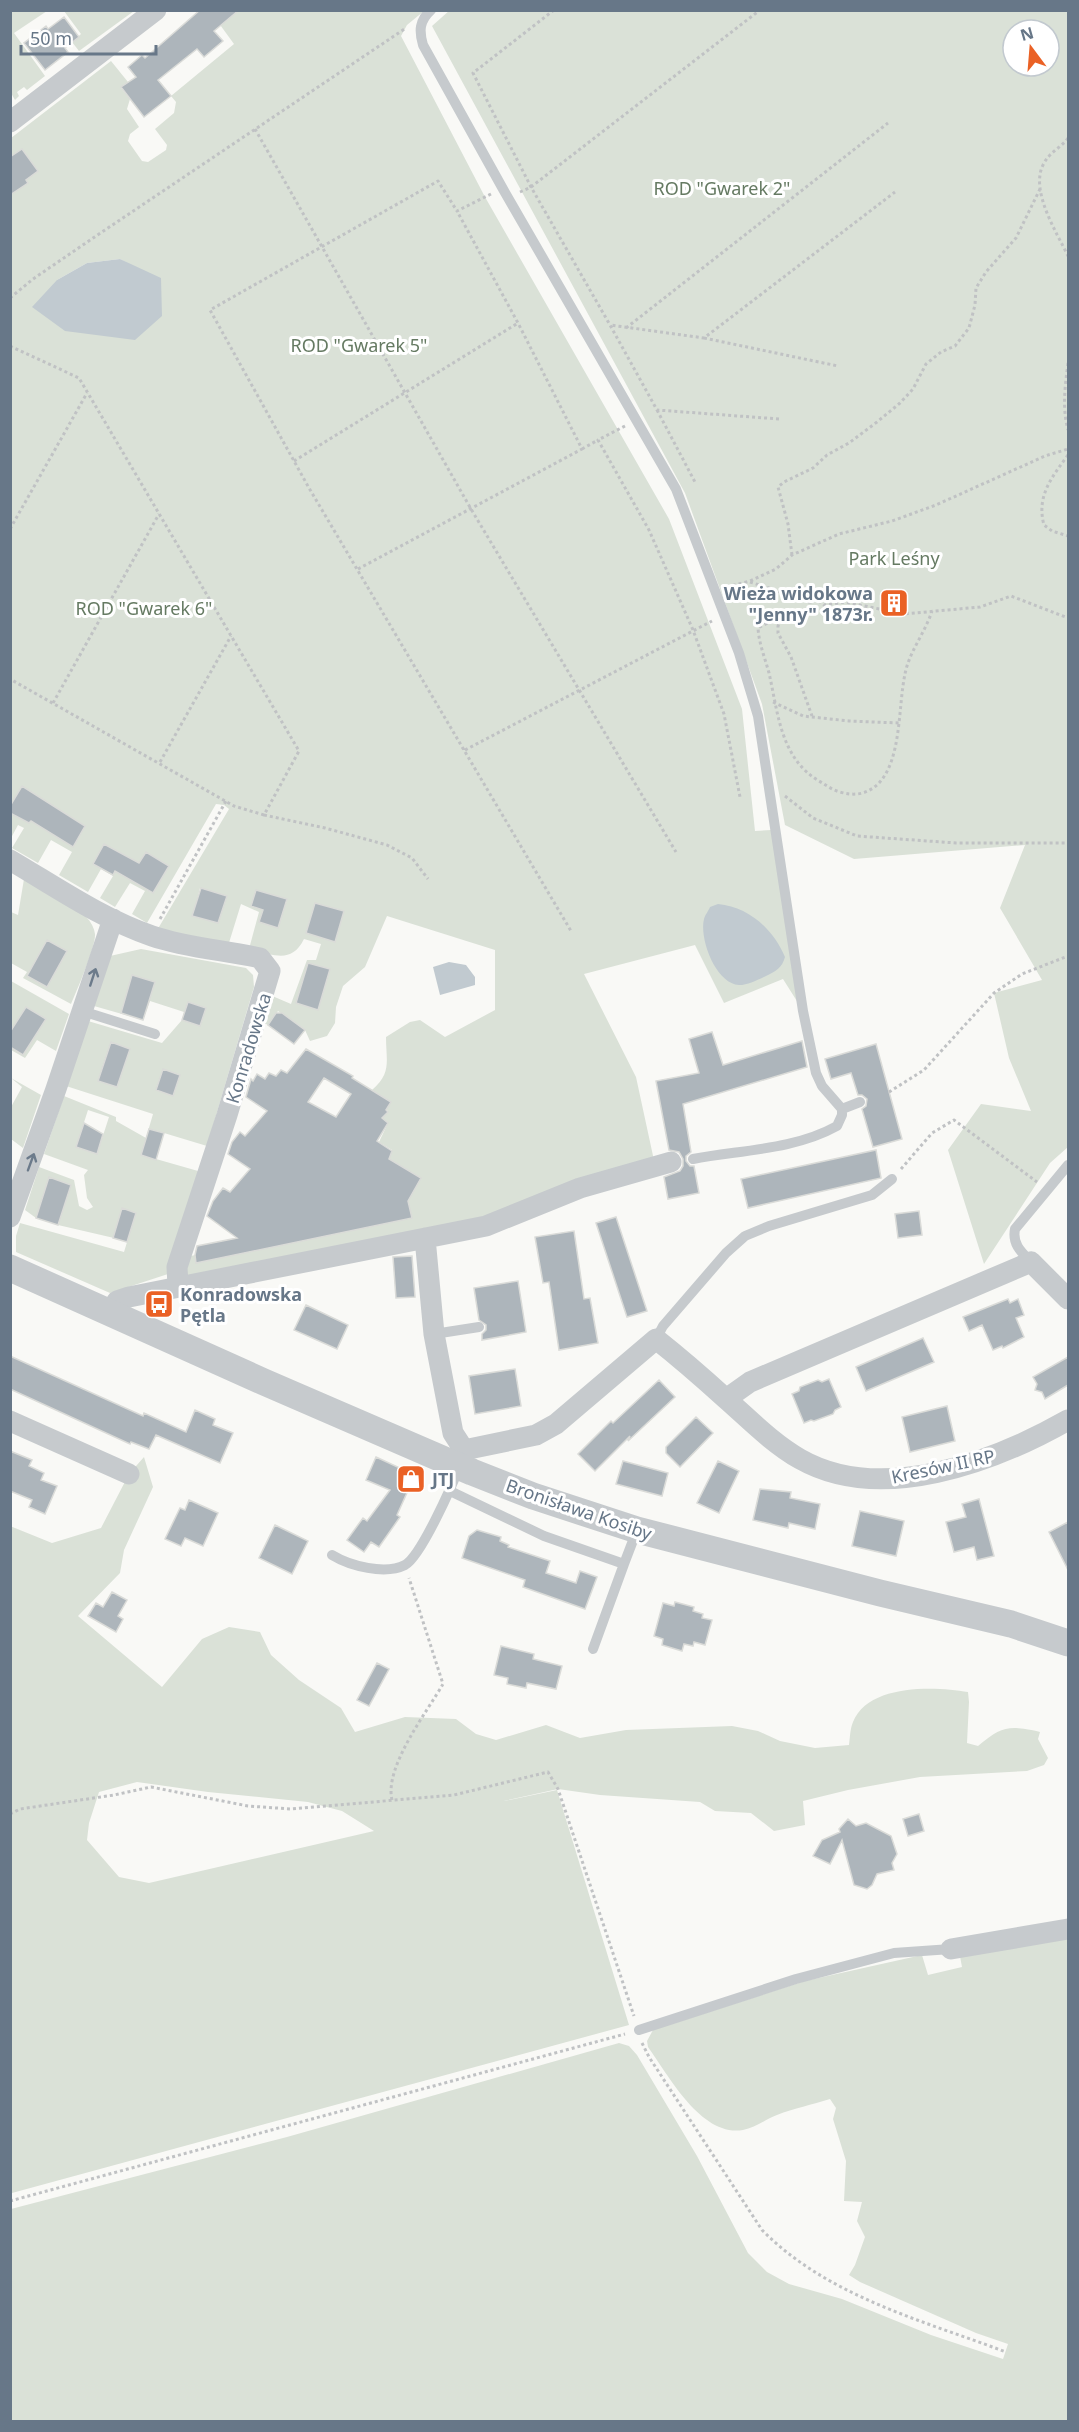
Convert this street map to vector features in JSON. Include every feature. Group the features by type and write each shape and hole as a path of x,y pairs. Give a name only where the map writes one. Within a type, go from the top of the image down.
{"street":[{"path":"10,122 156,10"},
{"name":"Konradowska","path":"10,860 113,919 150,936 184,945 260,958 270,971 177,1267 178,1286"},
{"path":"10,1217 113,919"},
{"path":"110,1315 117,1301 178,1286 486,1226 580,1188 672,1162"},
{"path":"426,1238 434,1334 458,1469 537,1435 556,1424 656,1339"},
{"path":"726,1399 750,1382 1031,1262 1068,1299"},
{"name":"Bronisława Kosiby","path":"10,1268 110,1315 458,1469 533,1496 637,1530 1011,1624 1068,1643"},
{"name":"Kresów II RP","path":"656,1339 751,1422 799,1459 822,1469 865,1479 892,1479 968,1464 1002,1454 1068,1420"},
{"path":"10,1420 129,1474"},
{"path":"951,1949 1068,1929"}],"lane":[{"path":"428,13 419,30 423,45 676,489 739,653 758,716 786,887 803,1011 816,1073 822,1086 842,1109 842,1115 837,1126 814,1136 768,1147 693,1159"},
{"path":"82,1011 155,1034"},
{"path":"842,1109 860,1102"},
{"path":"1031,1262 1020,1251 1013,1237 1016,1229 1068,1165"},
{"path":"656,1339 663,1326 726,1254 745,1236 769,1226 872,1195 892,1179"},
{"path":"434,1334 479,1327"},
{"path":"332,1556 346,1564 365,1567 383,1569 405,1565 415,1553 458,1469 544,1536 624,1564"},
{"path":"593,1649 637,1530"},
{"path":"639,2030 796,1979 883,1956 951,1949"}],"path":[{"path":"554,10 473,73 531,187 657,410 696,484"},
{"path":"457,211 506,193 531,187 760,10"},
{"path":"10,298 33,279 428,13"},
{"path":"626,328 888,123"},
{"path":"255,129 471,509 676,852"},
{"path":"1068,138 1053,150 1042,165 1039,180 1042,199 1068,256"},
{"path":"571,931 294,461 210,310 438,181 457,211 518,323 582,449"},
{"path":"792,555 788,524 778,487 813,468 827,455 849,443 877,422 913,388 926,364 941,352 955,346 969,328 976,288 986,272 1016,238 1040,189"},
{"path":"704,338 895,192"},
{"path":"294,461 518,323"},
{"path":"610,326 704,338 838,366"},
{"path":"10,346 79,378 299,751 264,815"},
{"path":"1068,363 1064,396 1068,430"},
{"path":"10,529 87,393"},
{"path":"657,410 780,419"},
{"path":"358,569 637,419"},
{"path":"598,441 649,530 693,630 724,714 740,797"},
{"path":"716,591 750,581 776,569 792,555 839,534 892,521 936,505 1045,456 1068,449"},
{"path":"1068,455 1045,489 1041,508 1044,525 1052,531 1068,536"},
{"path":"53,703 159,514"},
{"path":"750,581 784,593 814,597 824,605 845,602 904,614 980,607 1011,596 1068,618"},
{"path":"805,596 810,603 810,609 803,614 768,622 758,628 773,702 786,742 797,763 812,777 836,791 853,795 866,793 879,783 888,769 899,723 905,673 932,611"},
{"path":"465,750 693,630 725,616"},
{"path":"782,618 778,626 778,633 791,657 812,717"},
{"path":"160,763 231,636"},
{"path":"10,679 160,763 225,803 264,815 325,828 387,845 412,858 428,879"},
{"path":"773,702 803,716 899,723"},
{"path":"766,774 781,793 813,818 857,836 956,843 1068,843"},
{"path":"150,936 225,803"},
{"path":"889,1092 924,1070 994,993 1022,974 1068,956"},
{"path":"892,1179 932,1132 954,1120 1048,1190"},
{"path":"392,1800 393,1773 443,1683 405,1565"},
{"path":"10,1814 20,1809 151,1787 212,1800 291,1809 454,1795 548,1772 558,1789 649,2057 762,2230 783,2251 847,2290 1006,2352"},
{"path":"10,2201 639,2030"}],"green space":[{"path":"11,10 47,11 14,33 45,76 27,90 24,87 17,92 19,96 15,100 11,93"},
{"path":"239,10 424,11 407,25 401,36 485,197 669,519 742,709 755,831 771,830 800,1006 783,979 724,1003 695,945 584,974 636,1077 655,1165 485,1223 187,1278 187,1257 195,1255 197,1263 411,1218 408,1201 421,1178 389,1159 392,1150 379,1142 388,1123 382,1118 388,1111 380,1107 386,1099 372,1090 383,1078 385,1072 386,1037 410,1022 420,1020 445,1037 495,1010 495,950 387,916 365,967 343,986 336,1007 335,1023 327,1036 310,1041 305,1030 278,1011 268,1025 264,1023 270,995 291,1004 307,960 316,960 321,944 304,939 293,952 281,956 249,949 259,912 241,904 228,946 156,932 229,809 224,805 216,804 147,923 132,914 145,891 130,883 115,907 100,898 113,876 101,869 88,892 59,875 72,852 51,840 38,863 12,848 24,828 18,825 11,838 11,813 29,823 43,799 22,787 11,806 10,195 27,183 26,180 38,171 22,149 11,157 11,138 111,61 128,82 121,88 130,99 127,109 139,127 130,134 128,141 142,161 148,162 166,150 167,145 155,129 174,113 176,102 171,96 234,44 210,11 227,11 232,16","holes":["120,259 137,268 57,280 87,263","104,844 123,854 113,874 93,864","146,852 169,866 152,893 129,879","200,888 227,896 218,923 193,916","256,890 287,900 278,928 263,910 251,906","315,903 344,911 306,933","308,963 330,969 318,1010 296,1003"]},
{"path":"450,10 1068,11 1068,1147 1050,1163 984,1264 948,1150 981,1104 1031,1111 1009,1058 994,993 1042,980 1000,908 1025,845 854,859 785,825 762,704 685,493 432,26"},
{"path":"64,11 134,11 79,51 72,42 81,34"},
{"path":"24,879 66,901 86,916 92,925 95,934 93,948 71,1004 23,978 27,972 11,963 11,912 18,915","holes":["47,940 67,951 47,987 27,976"]},
{"path":"141,949 246,968 253,975 254,987 207,1146 164,1133 156,1159 198,1171 168,1274 110,1293 16,1252 16,1236 20,1223 124,1252 136,1213 122,1209 114,1238 58,1225 71,1185 49,1178 36,1218 25,1210 39,1167 74,1180 79,1206 87,1210 93,1207 87,1198 84,1175 88,1170 44,1154 64,1096 116,1117 116,1121 146,1138 153,1114 66,1086 88,1021 162,1043 182,1020 184,1012 150,1001 143,1020 94,1006 110,956","holes":["111,1043 130,1049 117,1087 98,1081","163,1069 180,1075 173,1096 156,1090","88,1110 109,1117 97,1154 76,1147"]},
{"path":"11,981 69,1014 56,1051 37,1040 25,1058 11,1050 11,1047 23,1055 45,1019 26,1007 11,1032"},
{"path":"11,1078 41,1095 23,1148 11,1139 11,1107 22,1087"},
{"path":"144,1457 153,1487 124,1550 120,1573 78,1616 162,1687 202,1639 229,1627 260,1632 271,1655 299,1680 341,1708 355,1732 405,1717 456,1719 476,1734 496,1740 546,1725 580,1738 626,1730 732,1726 758,1731 780,1741 815,1748 849,1745 853,1722 861,1710 873,1700 903,1690 938,1689 968,1692 967,1743 978,1746 993,1734 1006,1729 1040,1732 1038,1739 1048,1758 1044,1765 1027,1771 920,1777 803,1801 805,1825 774,1831 751,1813 715,1811 700,1802 600,1795 558,1789 504,1801 557,1790 629,2025 12,2193 10,1526 52,1543 101,1528 129,1474","holes":["137,1782 308,1802 342,1811 374,1831 149,1883 119,1877 87,1840 89,1823 99,1792"]},
{"path":"1068,1935 1068,2421 11,2422 11,2209 287,2137 619,2043 629,2046 637,2055 697,2156 748,2253 767,2272 789,2284 842,2299 931,2335 1003,2359 1008,2344 976,2333 849,2275 865,2237 857,2221 862,2202 844,2201 846,2161 833,2119 836,2108 830,2099 783,2113 747,2129 728,2130 713,2124 688,2102 648,2047 647,2041 653,2030 805,1981 922,1955 928,1975 962,1967 959,1951"}],"shaded area":[{"path":"120,259 161,278 162,316 135,340 65,331 32,307 57,280 87,263"},
{"path":"718,904 750,915 767,929 785,957 778,969 742,985 731,983 723,977 711,959 703,928 710,907"},
{"path":"449,962 466,965 475,977 475,985 440,995 433,967"}],"building":[{"path":"200,10 239,10 214,31 223,41 204,57 197,49 158,80 171,96 144,117 121,87 136,77 128,67 142,55 145,58"},
{"path":"64,17 79,37 65,48 68,52 45,70 24,43 46,26 48,29"},
{"path":"22,149 38,171 26,180 28,183 10,195 10,157"},
{"path":"22,786 85,826 73,847 31,821 29,823 10,813 10,806"},
{"path":"104,844 139,863 146,852 169,866 153,893 115,871 113,875 93,864"},
{"path":"201,888 227,896 218,923 192,916"},
{"path":"256,890 287,899 278,928 259,922 263,910 251,906"},
{"path":"315,903 344,911 335,942 306,933"},
{"path":"47,940 67,951 47,987 27,976"},
{"path":"308,963 330,969 318,1010 296,1003"},
{"path":"132,975 155,982 143,1020 121,1013"},
{"path":"188,1002 206,1008 200,1026 182,1020"},
{"path":"26,1007 46,1019 23,1055 10,1047 10,1032"},
{"path":"276,1013 282,1013 305,1030 294,1044 268,1025"},
{"path":"712,1032 723,1065 802,1041 807,1067 683,1104 691,1152 686,1156 686,1161 690,1166 694,1166 699,1193 668,1199 664,1177 680,1171 683,1159 679,1152 669,1150 656,1081 699,1073 689,1039"},
{"path":"111,1042 130,1049 117,1087 98,1081"},
{"path":"876,1044 902,1139 873,1147 862,1109 866,1106 867,1099 858,1095 851,1073 831,1079 825,1059"},
{"path":"306,1049 353,1076 352,1078 391,1102 386,1110 388,1112 382,1118 388,1123 377,1141 392,1151 389,1159 421,1178 408,1201 412,1218 196,1263 197,1246 237,1238 207,1216 213,1201 223,1188 230,1192 250,1169 228,1154 232,1142 240,1132 245,1136 267,1111 246,1097 251,1079 253,1081 257,1074 265,1079 269,1073 276,1076 281,1070 287,1073","holes":["324,1078 351,1094 336,1117 308,1102"]},
{"path":"163,1069 180,1075 173,1096 156,1090"},
{"path":"84,1123 103,1134 97,1154 76,1147"},
{"path":"149,1129 164,1133 156,1160 141,1155"},
{"path":"876,1150 881,1178 748,1208 741,1179"},
{"path":"49,1177 71,1185 58,1225 36,1218"},
{"path":"122,1208 136,1213 127,1242 113,1238"},
{"path":"919,1211 922,1235 898,1238 895,1214"},
{"path":"616,1217 647,1311 627,1317 596,1223"},
{"path":"574,1231 584,1299 590,1298 598,1343 559,1350 549,1282 543,1283 535,1237"},
{"path":"412,1256 415,1297 396,1298 393,1257"},
{"path":"518,1281 526,1332 482,1340 486,1325 479,1320 474,1288"},
{"path":"1008,1299 1010,1303 1018,1299 1024,1315 1016,1318 1024,1337 1003,1348 1002,1346 993,1350 982,1325 969,1331 963,1317"},
{"path":"306,1305 348,1325 337,1349 294,1330"},
{"path":"923,1338 934,1362 866,1391 856,1367"},
{"path":"10,1356 143,1416 144,1413 186,1432 195,1410 215,1419 213,1425 233,1433 220,1463 156,1435 149,1449 131,1442 130,1444 10,1389"},
{"path":"1068,1357 1068,1385 1045,1399 1042,1392 1035,1390 1037,1384 1033,1377"},
{"path":"515,1369 521,1406 475,1414 469,1376"},
{"path":"829,1379 841,1407 833,1414 804,1423 792,1394 799,1391 800,1387 818,1380 822,1382"},
{"path":"659,1380 675,1397 628,1441 630,1436 595,1471 578,1454 611,1421 613,1423"},
{"path":"947,1406 955,1441 910,1452 902,1417"},
{"path":"696,1417 713,1433 680,1467 666,1453 666,1447"},
{"path":"10,1451 32,1460 29,1466 44,1473 41,1480 57,1486 45,1514 29,1507 32,1500 10,1491"},
{"path":"376,1457 415,1475 397,1515 400,1517 379,1547 371,1542 364,1552 347,1540 363,1518 367,1521 390,1490 366,1480"},
{"path":"623,1461 668,1473 662,1496 616,1484"},
{"path":"718,1461 739,1471 719,1513 697,1503"},
{"path":"760,1489 791,1492 790,1498 820,1504 815,1529 789,1523 788,1528 753,1520"},
{"path":"979,1499 994,1556 977,1560 974,1547 954,1552 946,1522 966,1517 962,1504"},
{"path":"189,1500 218,1513 203,1546 185,1538 181,1546 165,1539 180,1508 185,1510"},
{"path":"860,1511 904,1521 896,1556 852,1546"},
{"path":"1068,1522 1068,1570 1049,1532"},
{"path":"275,1525 308,1541 292,1574 259,1558"},
{"path":"477,1530 501,1537 500,1541 509,1545 508,1547 550,1561 546,1573 576,1583 580,1571 597,1577 585,1609 523,1587 525,1580 462,1558 469,1536"},
{"path":"112,1592 127,1600 118,1616 123,1619 116,1632 88,1616 96,1603 103,1607"},
{"path":"675,1602 694,1607 693,1611 703,1614 702,1618 712,1620 705,1645 694,1642 693,1646 684,1644 682,1651 662,1645 663,1639 654,1636 663,1603 674,1606"},
{"path":"501,1646 534,1654 533,1659 562,1666 556,1689 527,1683 526,1688 507,1684 508,1678 494,1675"},
{"path":"377,1663 389,1669 369,1706 357,1700"},
{"path":"919,1814 924,1831 908,1836 903,1819"},
{"path":"848,1819 856,1826 866,1823 891,1836 897,1854 892,1863 894,1870 877,1874 872,1885 867,1889 854,1885 842,1840 830,1864 813,1856 822,1840 840,1832 839,1829"}],"place":[{"name":"Wieża widokowa \"Jenny\" 1873r.","path":"894,603"},
{"name":"Konradowska Pętla","path":"159,1304"},
{"name":"JTJ","path":"411,1479"}],"park label":[{"name":"ROD \"Gwarek 2\"","path":"722,188"},
{"name":"ROD \"Gwarek 5\"","path":"359,345"},
{"name":"Park Leśny","path":"894,558"},
{"name":"ROD \"Gwarek 6\"","path":"144,608"}]}
